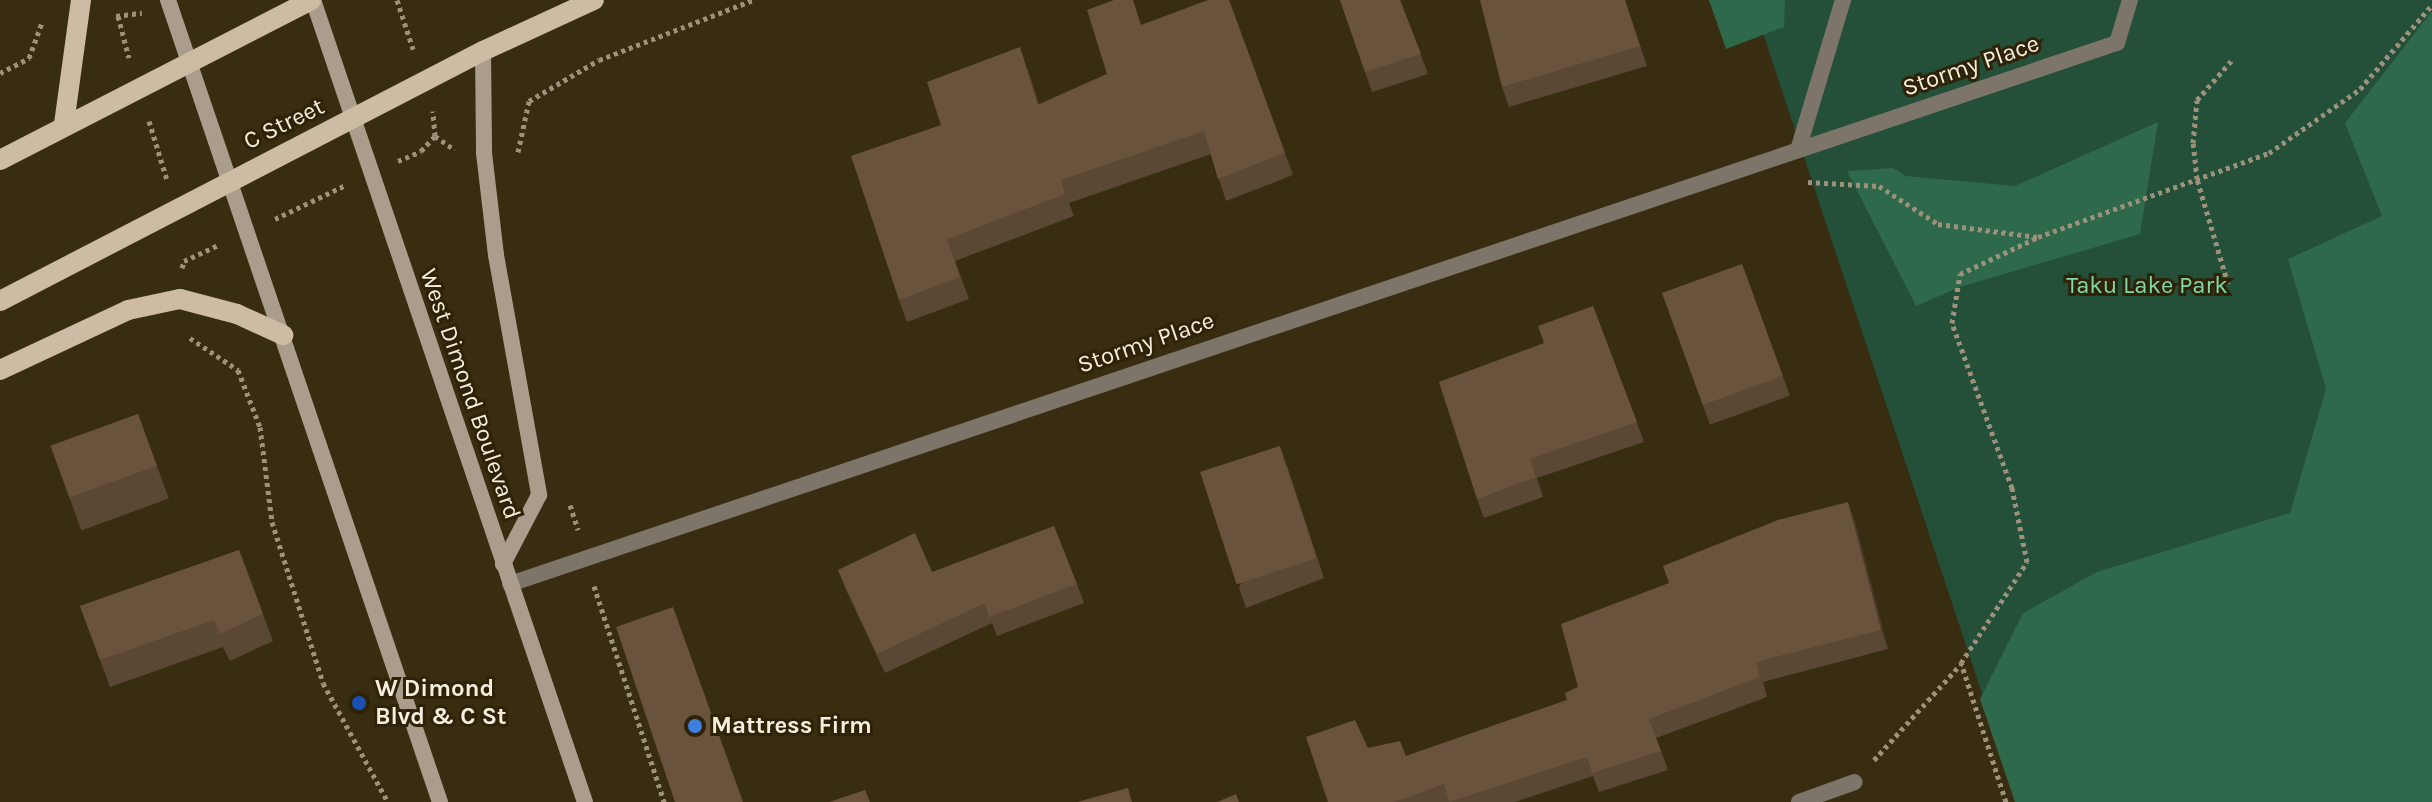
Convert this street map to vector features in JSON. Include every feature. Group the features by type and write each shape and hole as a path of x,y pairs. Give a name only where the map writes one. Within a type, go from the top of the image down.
{"main road":[{"path":"64,124 81,0"},
{"path":"168,0 192,62 440,802"},
{"path":"0,160 64,124 312,0"},
{"name":"West Dimond Boulevard","path":"312,0 368,175 585,802"},
{"name":"C Street","path":"0,301 483,51 594,0"},
{"path":"483,51 484,153 496,255 539,495 503,564"},
{"path":"0,370 128,310 180,299 237,314 283,335"}],"street":[{"path":"1798,150 1843,0"},
{"name":"Stormy Place","path":"510,584 2117,43 2130,0"},
{"path":"1799,802 1855,782"}],"path":[{"path":"509,153 518,153 529,101 599,60 753,0"},
{"path":"1855,782 1961,663 2027,562 2012,488 1952,323 1960,274 2038,237 2269,153 2360,89 2432,5"},
{"path":"0,73 29,58 47,7"},
{"path":"110,14 140,14"},
{"path":"118,16 185,240 178,283"},
{"path":"2228,284 2197,179 2197,100 2232,60"},
{"path":"184,261 421,151 435,136 436,119"},
{"path":"435,136 460,154"},
{"path":"1803,182 1879,186 1938,224 2038,237"},
{"path":"184,334 238,370 260,427 272,522 323,683 388,802"},
{"path":"604,618 664,802"},
{"path":"1961,663 2006,802"}],"green space":[{"path":"1709,0 1785,0 1784,27 1726,49"},
{"name":"Taku Lake Park","path":"1752,0 2432,0 2432,802 2018,802"},
{"path":"2432,11 2432,802 2015,802 1980,699 2023,613 2097,572 2290,513 2326,389 2288,259 2382,216 2345,123"},
{"path":"2158,122 2140,234 1960,287 1916,306 1847,171 1893,168 1906,176 2015,186"}],"building":[{"path":"1114,0 1133,0 1141,25 1208,0 1229,0 1285,153 1218,179 1204,131 1061,180 1065,194 947,239 960,277 899,300 851,156 941,125 927,82 1020,47 1038,105 1107,74 1087,10"},
{"path":"1340,0 1400,0 1421,54 1365,72"},
{"path":"1480,0 1625,0 1640,46 1502,87"},
{"path":"1742,264 1783,376 1703,405 1662,293"},
{"path":"1593,306 1637,422 1530,459 1536,477 1477,499 1439,382 1544,343 1538,326"},
{"path":"138,414 157,466 69,497 51,446"},
{"path":"1280,446 1316,558 1237,584 1200,472"},
{"path":"1848,502 1881,630 1756,662 1760,677 1649,719 1661,751 1592,773 1587,757 1449,802 1444,784 1395,802 1328,802 1306,737 1355,720 1368,748 1400,741 1406,756 1567,700 1565,693 1578,687 1561,624 1669,583 1663,566 1778,520"},
{"path":"1054,526 1077,584 989,617 985,603 877,654 838,570 915,533 932,572"},
{"path":"239,550 263,614 220,634 214,620 100,660 80,606"},
{"path":"673,607 743,802 675,802 616,627"},
{"path":"1128,788 1132,802 1077,802"},
{"path":"865,790 870,802 829,802"},
{"path":"1236,794 1239,802 1217,802"}],"place":[{"name":"W Dimond Blvd & C St","path":"359,703"},
{"name":"Mattress Firm","path":"695,726"}]}
